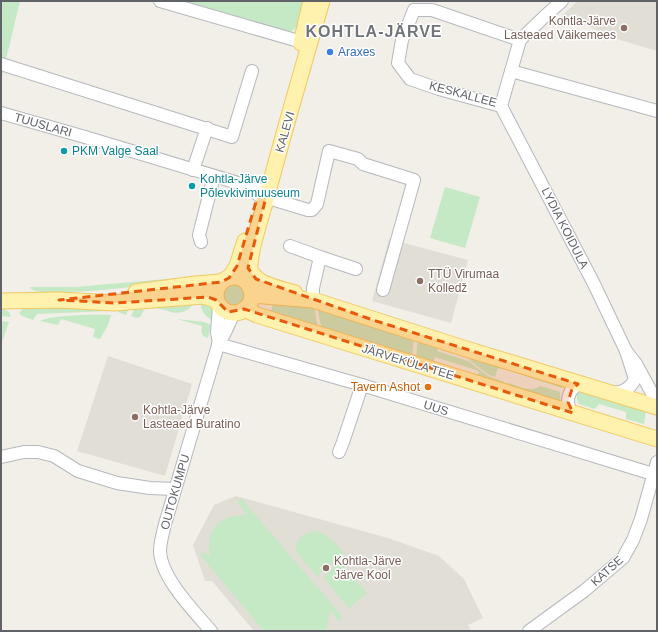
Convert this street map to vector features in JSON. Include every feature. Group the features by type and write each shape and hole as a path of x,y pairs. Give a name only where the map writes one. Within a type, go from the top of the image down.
{"main road":[{"name":"KALEVI","path":"225,280 237,266 263,193 305,43 318,3"},
{"name":"KALEVI","path":"251,291 249,267 263,193"},
{"path":"249,267 252,274 260,281 313,300 578,384 657,407"},
{"path":"1,302 59,300 114,295 238,278 244,280 251,291 248,305 239,311 223,310 218,303 216,294 217,288 225,280"},
{"path":"251,291 313,300"},
{"path":"59,300 115,302 203,296 218,303"},
{"name":"JÄRVEKÜLA TEE","path":"239,311 257,315 657,439"}],"street":[{"path":"160,1 305,43"},
{"path":"520,40 544,16 562,1"},
{"name":"KESKALLEE","path":"414,10 432,10 520,40 511,71 501,106 439,89 410,79 398,62 402,40 414,10"},
{"path":"1,64 232,137 252,71"},
{"path":"511,71 657,111"},
{"name":"LYDIA KOIDULA","path":"501,106 594,284 626,351 634,374 635,379 633,383 628,389 621,392 601,391"},
{"name":"TUUSLARI","path":"1,113 214,176 308,210 312,210 317,204 329,151 358,159 363,164 414,180 383,290"},
{"path":"193,170 207,128"},
{"path":"201,242 199,234 214,176"},
{"path":"290,246 356,269"},
{"path":"313,300 313,288 320,257"},
{"name":"OUTOKUMPU","path":"218,303 217,333 219,343"},
{"name":"OUTOKUMPU","path":"211,631 166,574 160,552 161,540 219,343 228,322 239,311"},
{"name":"UUS","path":"219,343 653,474"},
{"name":"LYDIA KOIDULA","path":"626,351 636,364 657,402"},
{"path":"572,413 568,406 568,402 572,390 578,384"},
{"path":"339,452 362,385"},
{"path":"1,457 24,452 38,452 54,456 78,471 117,484 175,489"},
{"name":"KATSE","path":"529,631 584,591 624,558 636,533 657,462"}],"highlighted area":[{"path":"258,195 266,197 248,268 256,279 373,320 578,384 572,389 568,402 573,413 244,309 228,312 216,300 208,297 115,303 59,300 221,282 229,278 237,266"}],"shaded area":[{"name":"Kohtla-Järve Lasteaed Väikemees","path":"578,1 657,1 657,51 620,40 562,15"},
{"name":"TTÜ Virumaa Kolledž","path":"389,239 468,260 451,323 372,301"},
{"name":"Kohtla-Järve Lasteaed Buratino","path":"108,356 192,384 165,476 77,451"},
{"name":"Kohtla-Järve Järve Kool","path":"236,496 388,538 439,556 464,579 483,618 468,625 471,631 254,631 212,581 205,581 193,545 214,505"}],"green space":[{"path":"1,1 20,1 1,80"},
{"path":"181,1 304,1 298,26 289,33"},
{"path":"445,187 480,197 465,248 430,238"},
{"path":"190,277 94,291 38,292 34,291 30,287 76,287"},
{"path":"234,282 243,286 247,295 243,304 234,308 225,304 221,295 225,286"},
{"path":"200,298 214,307 212,320 206,316 203,311"},
{"path":"195,299 190,307 179,313 142,304 136,304 130,307 126,315 118,312 121,306 126,303"},
{"path":"274,300 314,305 318,330 270,315"},
{"path":"66,306 110,309 110,311 37,314 33,320 22,316 19,313 25,307"},
{"path":"317,306 414,336 412,358 322,331"},
{"path":"1,307 9,312 11,317 1,316"},
{"path":"139,308 144,310 140,317 136,318 131,316 134,310"},
{"path":"111,315 108,325 100,339 93,337 95,329 61,319 58,325 40,321 63,316"},
{"path":"177,319 204,322 211,325 208,338 202,334 202,326"},
{"path":"3,321 9,322 1,341 1,330"},
{"path":"418,337 439,344 437,351 468,361 488,376 504,382 502,385 477,378 479,371 435,357 433,364 416,359"},
{"path":"471,354 509,365 508,370 498,368 495,377 489,375 469,360"},
{"path":"514,367 565,385 562,388 513,372"},
{"path":"508,383 529,389 540,386 560,392 560,403 507,386"},
{"path":"580,391 646,408 644,424 626,419 626,412 599,404 595,409 579,404 577,394"},
{"path":"241,498 343,617 339,621 330,610 325,631 264,631 200,555 204,551 210,557 209,547 212,531 223,520 238,515 248,515 237,502"},
{"path":"314,531 327,536 344,553 317,576 296,552 297,544 300,538 307,533"},
{"path":"340,562 367,593 349,608 323,577"}],"place":[{"name":"Kohtla-Järve Lasteaed Väikemees","path":"624,28"},
{"name":"Araxes","path":"330,52"},
{"name":"PKM Valge Saal","path":"64,151"},
{"name":"Kohtla-Järve Põlevkivimuuseum","path":"192,186"},
{"name":"TTÜ Virumaa Kolledž","path":"420,281"},
{"name":"Tavern Ashot","path":"428,387"},
{"name":"Kohtla-Järve Lasteaed Buratino","path":"135,417"},
{"name":"Kohtla-Järve Järve Kool","path":"326,568"}],"district":[{"name":"KOHTLA-JÄRVE","path":"374,31"}]}
